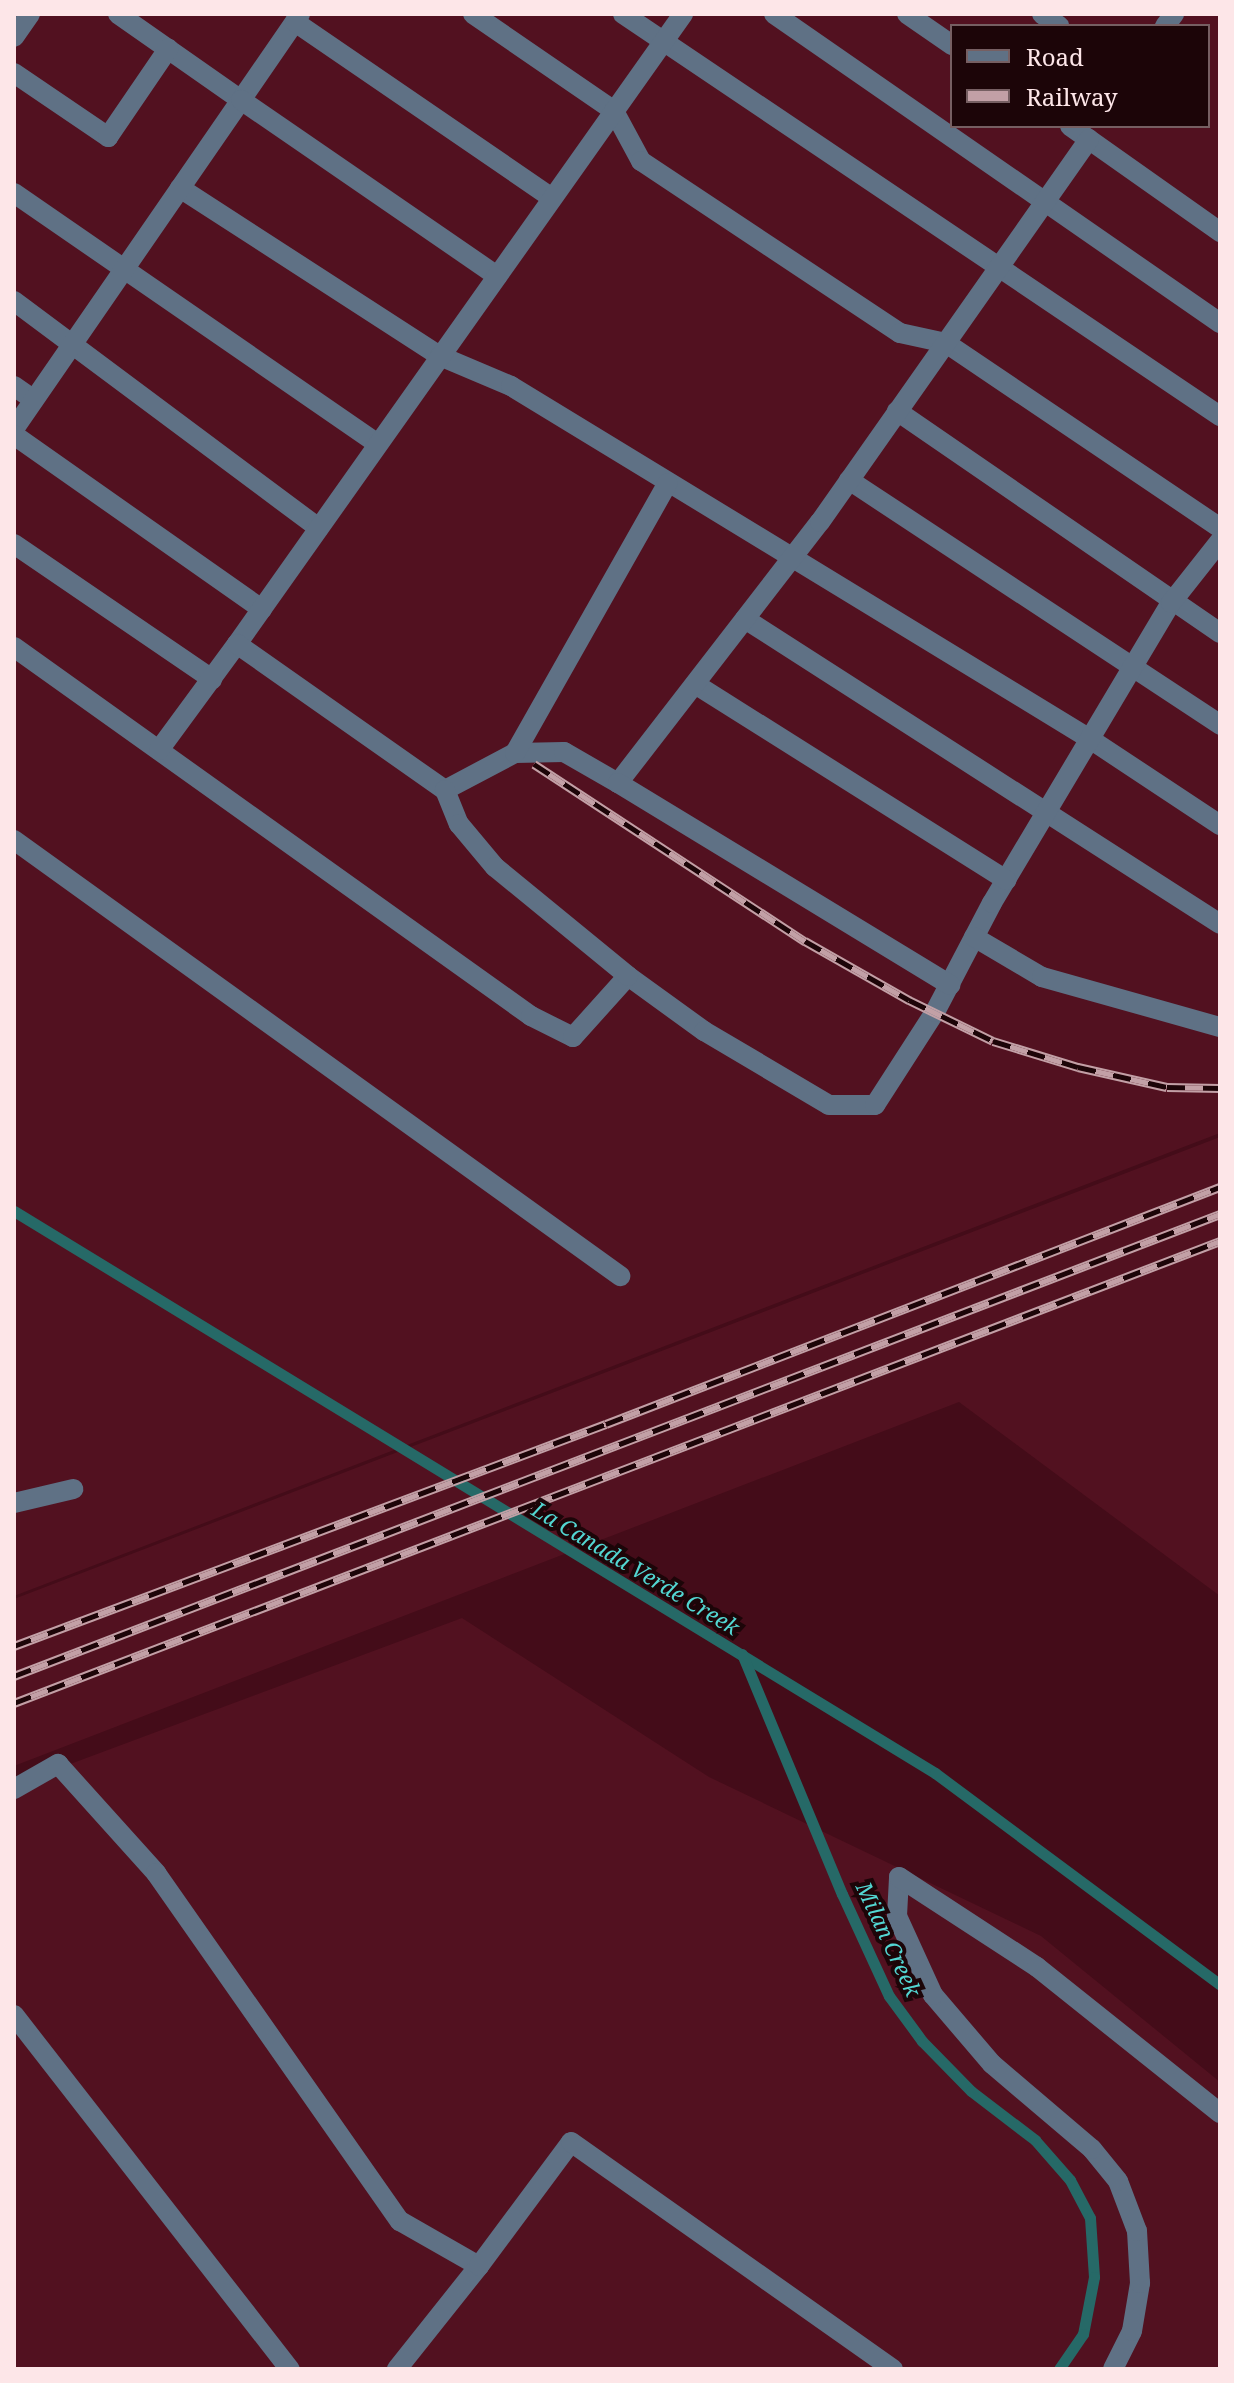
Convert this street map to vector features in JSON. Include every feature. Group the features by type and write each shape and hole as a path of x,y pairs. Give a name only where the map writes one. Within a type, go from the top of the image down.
{"street":[{"path":"14,37 30,14"},
{"path":"118,14 497,276"},
{"path":"473,14 614,111 641,161 900,333 946,343 1220,528"},
{"path":"623,14 1220,416"},
{"path":"159,750 683,14"},
{"path":"774,14 1220,323"},
{"path":"907,14 950,44"},
{"path":"262,609 14,432 298,18 552,198"},
{"path":"14,73 108,137 168,49"},
{"path":"1073,128 1220,232"},
{"path":"618,783 792,559 1089,139"},
{"path":"180,188 440,356 511,386 1090,739 1220,825"},
{"path":"14,193 378,444"},
{"path":"14,301 319,528"},
{"path":"14,386 34,400"},
{"path":"897,411 1171,603 1220,633"},
{"path":"849,480 1134,665 1220,725"},
{"path":"515,753 668,483"},
{"path":"237,644 445,790 459,824 495,867 628,976 704,1031 829,1105 875,1105 950,985 1006,880 1171,603 1220,541"},
{"path":"14,544 212,679"},
{"path":"745,619 1220,924"},
{"path":"14,647 531,1016 573,1037 628,976"},
{"path":"695,684 1006,880"},
{"path":"445,790 515,753 564,752 950,985"},
{"path":"14,840 620,1276"},
{"path":"974,937 1042,977 1220,1027"},
{"path":"14,1503 73,1489"},
{"path":"14,1789 58,1764 156,1873 400,2221 479,2266"},
{"path":"1113,2369 1132,2331 1140,2283 1137,2231 1118,2181 1092,2149 992,2064 933,1995 897,1916 899,1877 1037,1967 1220,2113"},
{"path":"14,2015 290,2369"},
{"path":"397,2369 479,2266 571,2142 893,2369"}],"shaded area":[{"path":"14,14 1220,14 1220,1133 14,1596"},
{"path":"1220,1137 1220,1596 959,1402 14,1766 14,1599"},
{"path":"462,1618 709,1777 1041,1936 1220,2082 1220,2369 14,2369 14,1785"}],"waterway":[{"name":"La Canada Verde Creek","path":"14,1211 935,1773 1220,1985"},
{"name":"Milan Creek","path":"742,1654 842,1894 889,1996 922,2041 971,2091 1035,2140 1070,2180 1090,2218 1094,2277 1083,2334 1059,2369"}],"railway":[{"path":"534,764 805,941 909,1000 993,1041 1078,1067 1167,1087 1220,1088"},
{"path":"14,1646 606,1424 1220,1187"},
{"path":"14,1676 1220,1214"},
{"path":"14,1703 1220,1241"}]}
